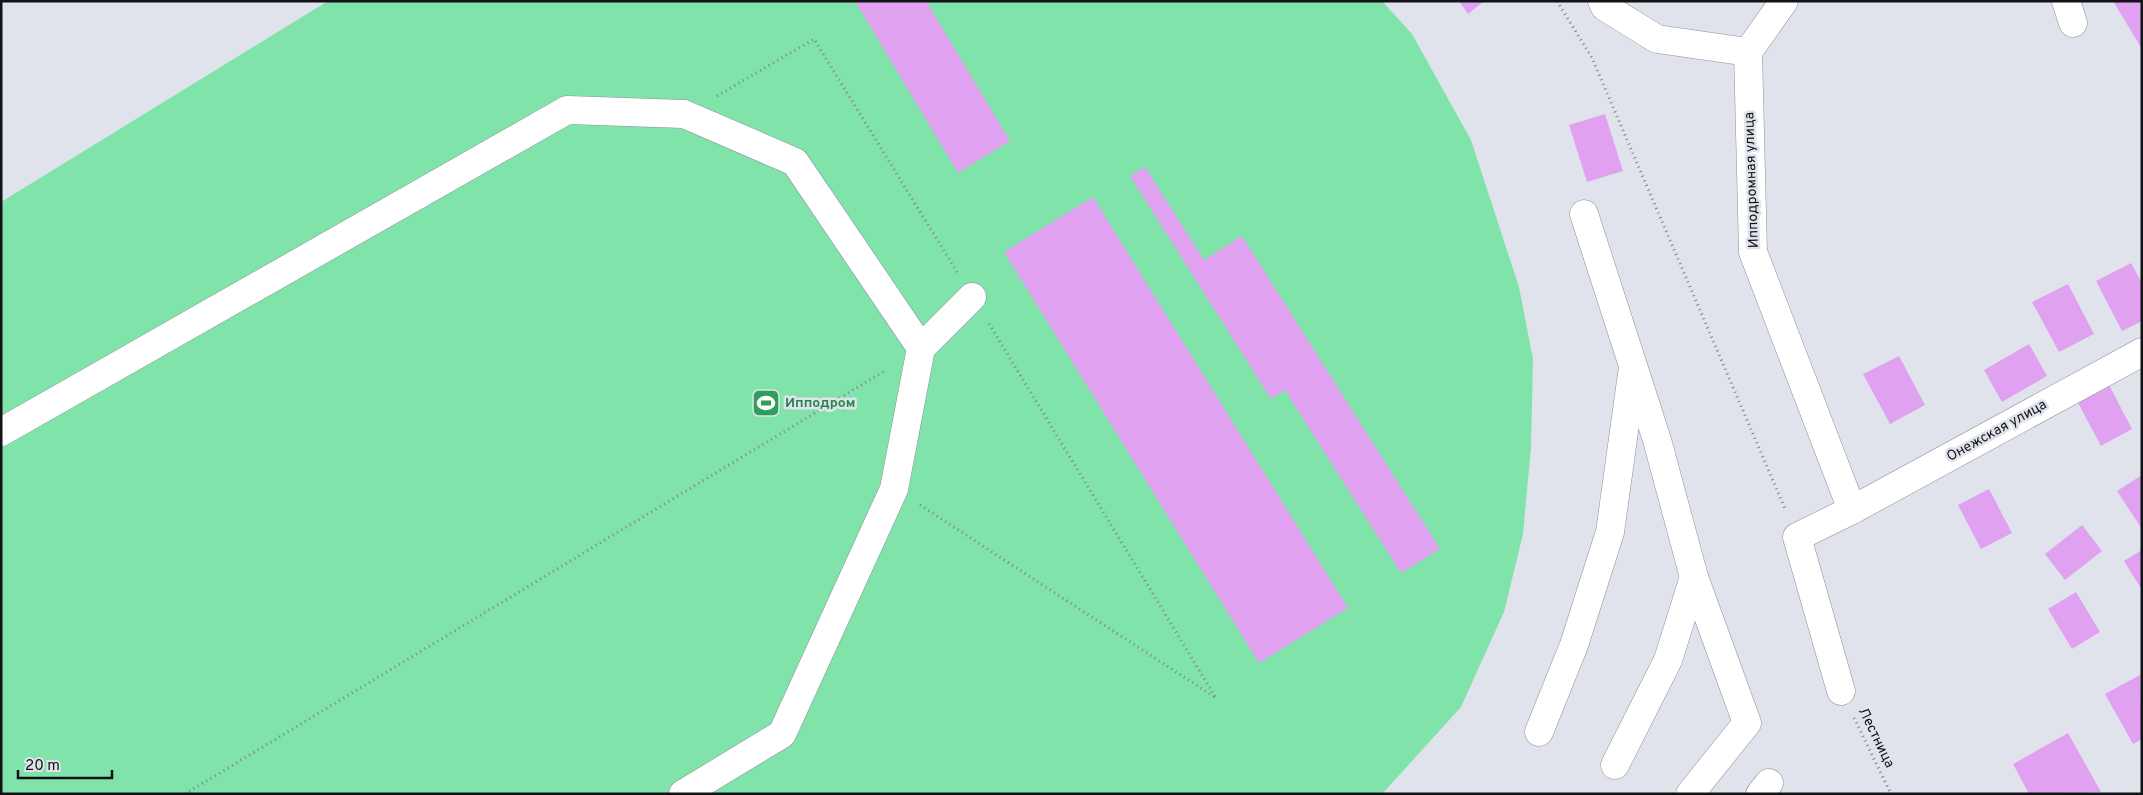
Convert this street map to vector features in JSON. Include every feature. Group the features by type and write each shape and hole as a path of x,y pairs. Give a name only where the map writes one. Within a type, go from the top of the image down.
{"street":[{"path":"1602,1 1606,6 1657,39 1748,52 1784,1"},
{"name":"Ипподромная улица","path":"1748,52 1753,252 1852,510"},
{"path":"1,432 567,110 684,114 795,162 922,348"},
{"path":"1584,214 1657,440 1694,577 1747,723 1690,794"},
{"path":"683,794 782,734 894,489 922,348 972,297"},
{"name":"Онежская улица","path":"1797,537 1852,510 2142,352"},
{"path":"1539,732 1574,645 1610,532 1633,365"},
{"path":"1797,537 1840,691"},
{"path":"1615,765 1668,660 1694,577"}],"path":[{"path":"1557,1 1592,58 1797,537"},
{"path":"684,114 814,39 1216,698 894,489"},
{"path":"184,794 922,348"},
{"name":"Лестница","path":"1840,691 1890,794"}],"green space":[{"name":"Ипподром","path":"328,1 1382,1 1412,34 1471,140 1519,287 1533,359 1531,447 1523,534 1504,612 1461,707 1382,794 1,794 1,202"}],"building":[{"path":"855,1 926,1 1010,141 958,173"},
{"path":"1459,1 1484,1 1468,14"},
{"path":"2113,1 2142,1 2142,49"},
{"path":"1605,114 1623,171 1587,182 1569,125"},
{"path":"1145,167 1204,260 1242,236 1440,549 1401,573 1285,390 1271,399 1130,176"},
{"path":"1093,197 1348,608 1259,663 1004,252"},
{"path":"2131,263 2142,283 2142,321 2122,331 2096,281"},
{"path":"2068,284 2094,334 2059,352 2032,302"},
{"path":"2029,344 2047,376 2002,402 1984,370"},
{"path":"1899,356 1925,405 1890,424 1863,374"},
{"path":"2109,385 2132,429 2101,446 2077,401"},
{"path":"2142,475 2142,529 2117,491"},
{"path":"1989,489 2012,533 1981,549 1958,505"},
{"path":"2082,525 2102,551 2065,580 2045,554"},
{"path":"2142,550 2142,590 2124,561"},
{"path":"2076,592 2100,632 2072,649 2048,609"},
{"path":"2140,675 2142,739 2133,744 2105,694"},
{"path":"2068,733 2101,792 2029,794 2013,764"}],"place":[{"name":"Ипподром","path":"766,403"}]}
